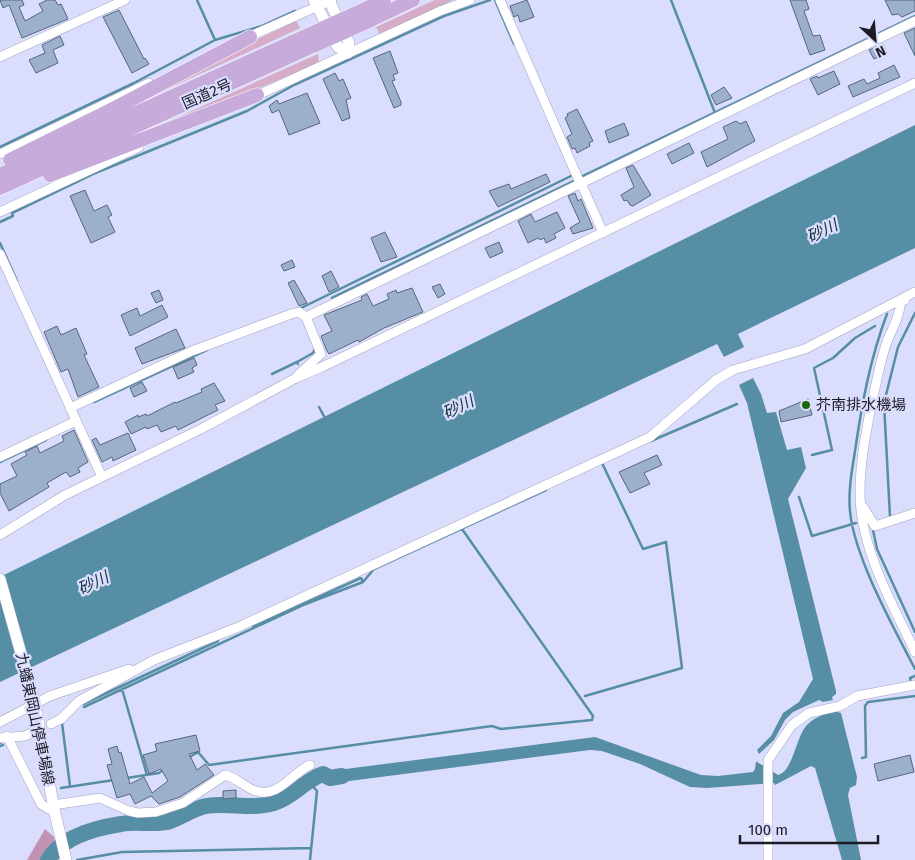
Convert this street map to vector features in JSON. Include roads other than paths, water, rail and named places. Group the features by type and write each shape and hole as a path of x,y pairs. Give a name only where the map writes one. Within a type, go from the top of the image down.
{"highway":[{"name":"国道2号","path":"368,14 384,0"},
{"name":"国道2号","path":"0,183 368,14 414,0"},
{"path":"0,165 117,107 250,37"},
{"path":"0,183 34,182 257,95"}],"main road":[{"path":"315,4 338,47 348,53 349,43 331,0"},
{"name":"九蟠東岡山停車場線","path":"0,580 35,703 53,807 65,857"}],"street":[{"path":"0,57 125,0"},
{"path":"0,154 124,95 222,45 250,37 315,4 331,0"},
{"path":"0,212 94,167 235,109 257,95 470,0"},
{"path":"500,0 603,233"},
{"path":"306,317 579,182 915,21"},
{"path":"0,535 65,495 199,430 296,378 915,83"},
{"path":"0,254 73,407 77,423 102,476"},
{"path":"0,722 35,703 236,628 650,437 716,380 733,370 805,349 915,292"},
{"path":"901,300 915,299"},
{"path":"901,300 900,311 883,355 875,388 861,477 860,500 871,555 915,652"},
{"path":"73,407 201,348 299,312 306,317 321,354 296,378"},
{"path":"0,457 77,423"},
{"path":"860,500 875,526 915,513"},
{"path":"51,724 61,719 79,701 154,660"},
{"path":"768,860 768,760 792,725 809,713 836,707 862,694 915,685"},
{"path":"33,732 25,736 4,737 38,800 44,807 100,798 129,811 147,813 183,803 225,775 234,777 257,792 267,792 282,786 303,767 310,765"}],"water":[{"name":"砂川","path":"915,125 915,248 738,334 744,347 724,357 717,344 0,682 0,577"},
{"path":"753,378 767,413 776,412 787,450 801,447 806,468 788,499 836,691 836,694 832,697 833,700 823,702 819,700 793,712 785,720 774,740 759,754 757,750 771,736 783,713 799,702 813,679 747,403 739,385"},
{"path":"834,711 841,713 857,777 856,785 850,788 848,795 861,860 842,860 815,768 811,766 775,785 774,783 707,788 690,787 640,764 602,751 590,750 326,784 322,772 595,737 701,775 718,776 753,772 759,763 778,775 787,768 791,761 806,726 815,719"}],"waterway":[{"path":"197,0 215,40"},
{"path":"0,222 13,216 12,213 93,174 247,111 294,85 444,16 490,0"},
{"path":"495,0 514,44"},
{"path":"671,0 715,113"},
{"path":"0,147 134,83 215,40 262,26 295,11"},
{"path":"581,177 915,16"},
{"path":"301,308 573,175"},
{"path":"332,298 576,180"},
{"path":"0,243 17,281"},
{"path":"890,517 884,403 898,347 915,313"},
{"path":"887,314 871,364 864,398 851,481 850,511 859,549 876,592 915,669"},
{"path":"812,455 832,450 814,368 833,358 855,338 875,326"},
{"path":"298,364 297,362 313,353 316,347"},
{"path":"94,402 207,350"},
{"path":"272,374 297,362"},
{"path":"651,441 737,404"},
{"path":"319,407 326,420"},
{"path":"0,462 46,440"},
{"path":"585,696 682,668 666,542 643,549 602,463"},
{"path":"84,707 303,605 363,582 374,569 546,490"},
{"path":"799,497 812,536 856,523"},
{"path":"188,758 198,752 209,765 492,726 501,729 592,720 593,716 462,529"},
{"path":"873,530 877,549 915,632"},
{"path":"253,626 361,578 363,582"},
{"path":"83,704 218,641"},
{"path":"911,683 910,678 915,676"},
{"path":"122,689 147,775"},
{"path":"862,758 866,757 865,706 868,702 915,696"},
{"path":"62,723 70,786"},
{"path":"756,772 757,763"},
{"path":"127,778 159,773 165,769"},
{"path":"48,860 62,845 90,831 127,823 167,822 206,806 266,805 281,800 310,780 323,774 330,778 342,776"},
{"path":"61,788 114,780"},
{"path":"309,782 317,791 310,860"},
{"path":"77,860 122,852 311,848"}],"place":[{"name":"芥南排水機場","path":"806,405"}]}
